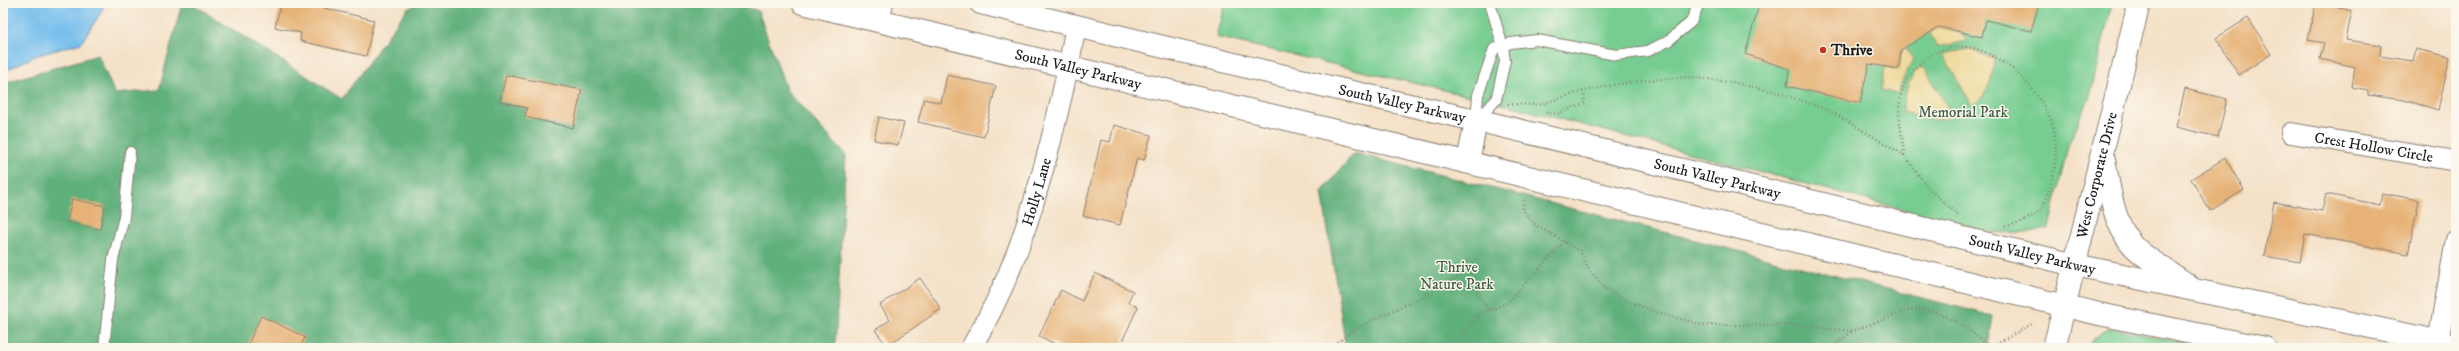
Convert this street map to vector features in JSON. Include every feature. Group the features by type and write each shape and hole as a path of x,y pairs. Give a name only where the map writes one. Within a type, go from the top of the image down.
{"main road":[{"name":"South Valley Parkway","path":"803,3 881,12 1069,67 2175,331 2255,347"},
{"name":"South Valley Parkway","path":"981,3 2075,265 2447,343"},
{"name":"West Corporate Drive","path":"2054,348 2139,3"},
{"path":"1468,162 1476,121"},
{"path":"2102,153 2113,208 2125,235 2139,251 2197,291"}],"street":[{"name":"Holly Lane","path":"971,348 990,315 1015,261 1036,196 1069,67 1076,25"},
{"name":"Crest Hollow Circle","path":"2291,133 2456,161"},
{"path":"2447,343 2456,240"}],"lane":[{"path":"1476,121 1496,100 1504,61 1503,47 1490,3"},
{"path":"1476,121 1478,95 1494,49 1511,43 1537,40 1616,55 1648,50 1668,41 1691,22 1699,3"},
{"path":"104,348 114,260 124,217 130,152"}],"path":[{"path":"1904,155 1899,116 1900,96 1906,77 1924,59 1932,53 1950,47 1975,48 2012,67 2027,81 2040,100 2053,125 2056,148 2053,180 2042,208 2016,225 2002,226"},
{"path":"1503,104 1539,105 1614,85 1654,79 1690,77 1736,83 1780,93 1830,111 1904,155 1929,189 1960,217"},
{"path":"1546,113 1557,114 1585,103 1584,92"},
{"path":"1524,200 1523,210 1534,224 1580,251 1589,270 1605,288 1627,301 1659,313 1702,324 1817,327 1853,331"},
{"path":"1452,348 1480,314 1507,303 1564,242"},
{"path":"1467,260 1468,268 1480,299 1489,310"},
{"path":"1332,348 1370,321 1450,284 1468,268"},
{"path":"1832,348 1853,331 1905,311 1920,309 1938,313 1976,334 1991,347 2032,324"}],"green space":[{"path":"182,3 191,3 342,99 407,9 420,3 735,3 758,11 787,91 846,155 835,348 3,348 3,83 98,55 115,94 159,90"},
{"name":"Memorial Park","path":"1225,3 2112,3 2090,96 2068,146 2049,228 2035,232 1993,233 1499,103 1216,37"},
{"name":"Thrive Nature Park","path":"1354,153 1993,316 1988,348 1346,348 1322,192"},
{"path":"2113,328 2207,348 2086,348 2097,335"}],"sand":[{"path":"1938,27 1960,32 1967,41 1937,47 1929,34"},
{"path":"1902,42 1914,61 1907,70 1897,94 1881,90 1885,67 1899,69"},
{"path":"1969,49 1994,59 1993,72 1989,85 1978,101 1972,105 1942,54"},
{"path":"1924,67 1953,116 1934,120 1915,116 1902,111 1908,84 1918,68"}],"water":[{"path":"3,3 104,3 102,11 81,43 35,56 3,72"}],"building":[{"path":"281,3 325,3 324,8 374,20 366,56 300,41 301,33 275,27"},
{"name":"Thrive","path":"1766,3 2039,3 2031,31 1986,20 1982,37 1939,27 1901,50 1899,69 1869,64 1860,103 1787,86 1789,69 1745,54 1759,5 1765,6"},
{"path":"2316,3 2352,11 2346,40 2381,45 2380,56 2413,61 2416,49 2450,57 2438,110 2404,100 2368,95 2368,90 2352,87 2355,67 2320,59 2324,43 2308,40"},
{"path":"2248,18 2271,54 2239,75 2216,38"},
{"path":"506,75 582,90 573,128 525,117 527,108 500,101"},
{"path":"947,75 996,86 984,137 918,122 924,99 941,103"},
{"path":"2185,89 2227,99 2218,137 2176,127"},
{"path":"879,117 904,123 898,145 874,140"},
{"path":"1114,125 1151,135 1144,160 1137,158 1120,225 1083,216 1101,140 1110,142"},
{"path":"2225,158 2244,190 2210,211 2191,179"},
{"path":"2382,193 2419,200 2408,254 2305,234 2300,262 2264,256 2274,202 2322,211 2326,194 2380,205"},
{"path":"72,199 105,206 100,229 67,222"},
{"path":"1095,273 1133,291 1128,302 1138,307 1119,348 1064,348 1039,336 1061,290 1082,301"},
{"path":"920,278 941,309 887,346 875,330 890,320 880,305"},
{"path":"261,316 305,337 300,348 246,348"}],"place":[{"name":"Thrive","path":"1823,50"}]}
